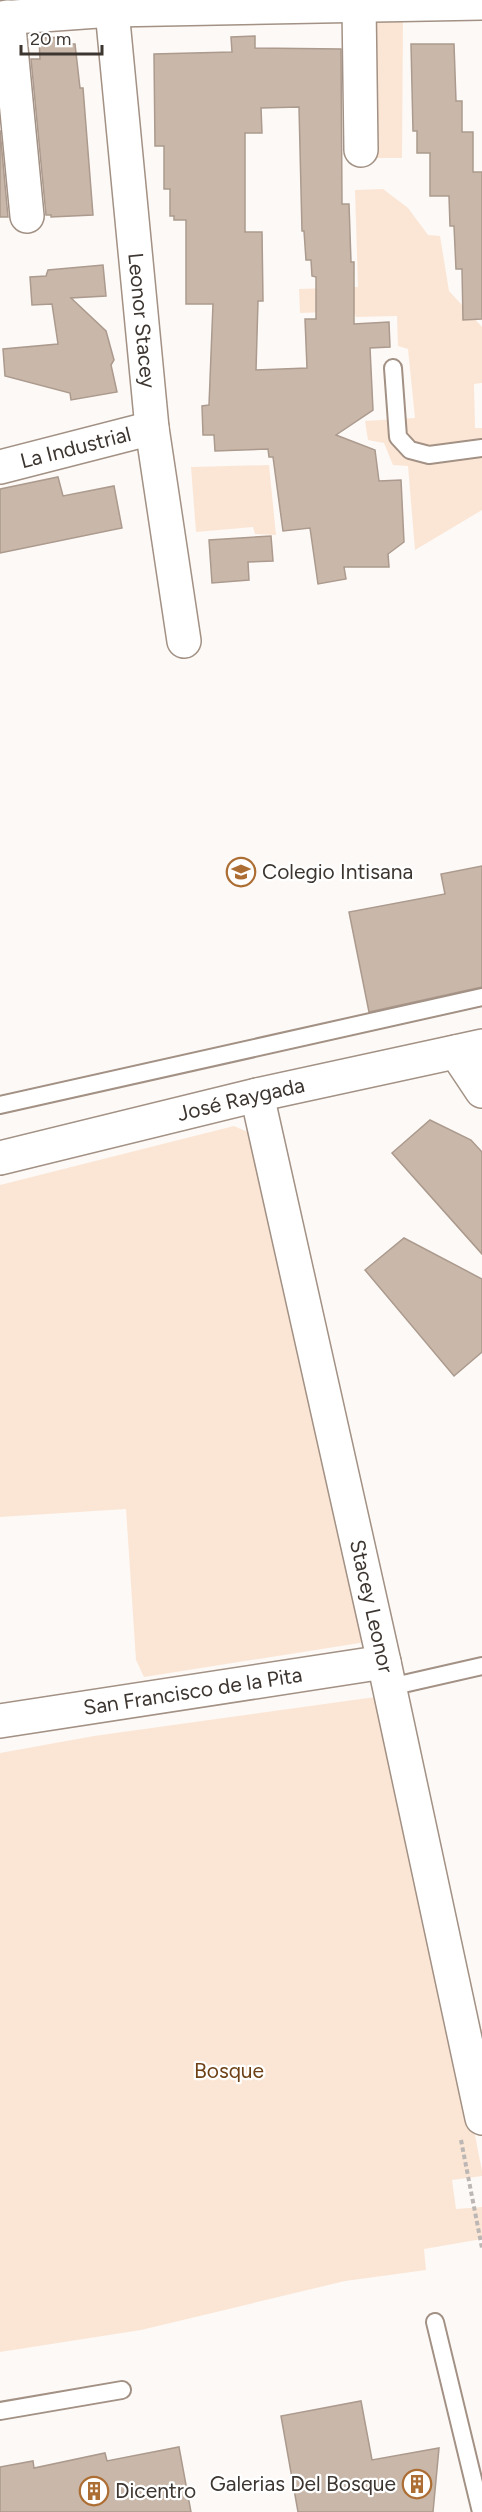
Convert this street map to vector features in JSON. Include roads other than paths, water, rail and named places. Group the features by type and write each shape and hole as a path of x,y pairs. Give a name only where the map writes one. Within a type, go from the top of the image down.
{"street":[{"path":"27,216 4,18 112,5 482,3"},
{"name":"Leonor Stacey","path":"112,5 152,428 183,641"},
{"path":"359,5 361,150"},
{"name":"La Industrial","path":"0,467 152,428"},
{"path":"469,1049 482,1091"},
{"name":"José Raygada","path":"0,1158 257,1095 469,1049"},
{"name":"Stacey Leonor","path":"257,1095 387,1674 482,2118"},
{"name":"San Francisco de la Pita","path":"0,1721 387,1674"}],"lane":[{"path":"393,368 398,437 410,450 429,455 482,448"},
{"path":"0,1105 482,997"},
{"path":"387,1674 482,1666"},
{"path":"435,2322 481,2512"},
{"path":"0,2411 122,2390"}],"place":[{"name":"Colegio Intisana","path":"241,872"},
{"name":"Galerias Del Bosque","path":"417,2484"},
{"name":"Dicentro","path":"94,2491"}],"park label":[{"name":"Bosque","path":"229,2071"}]}
